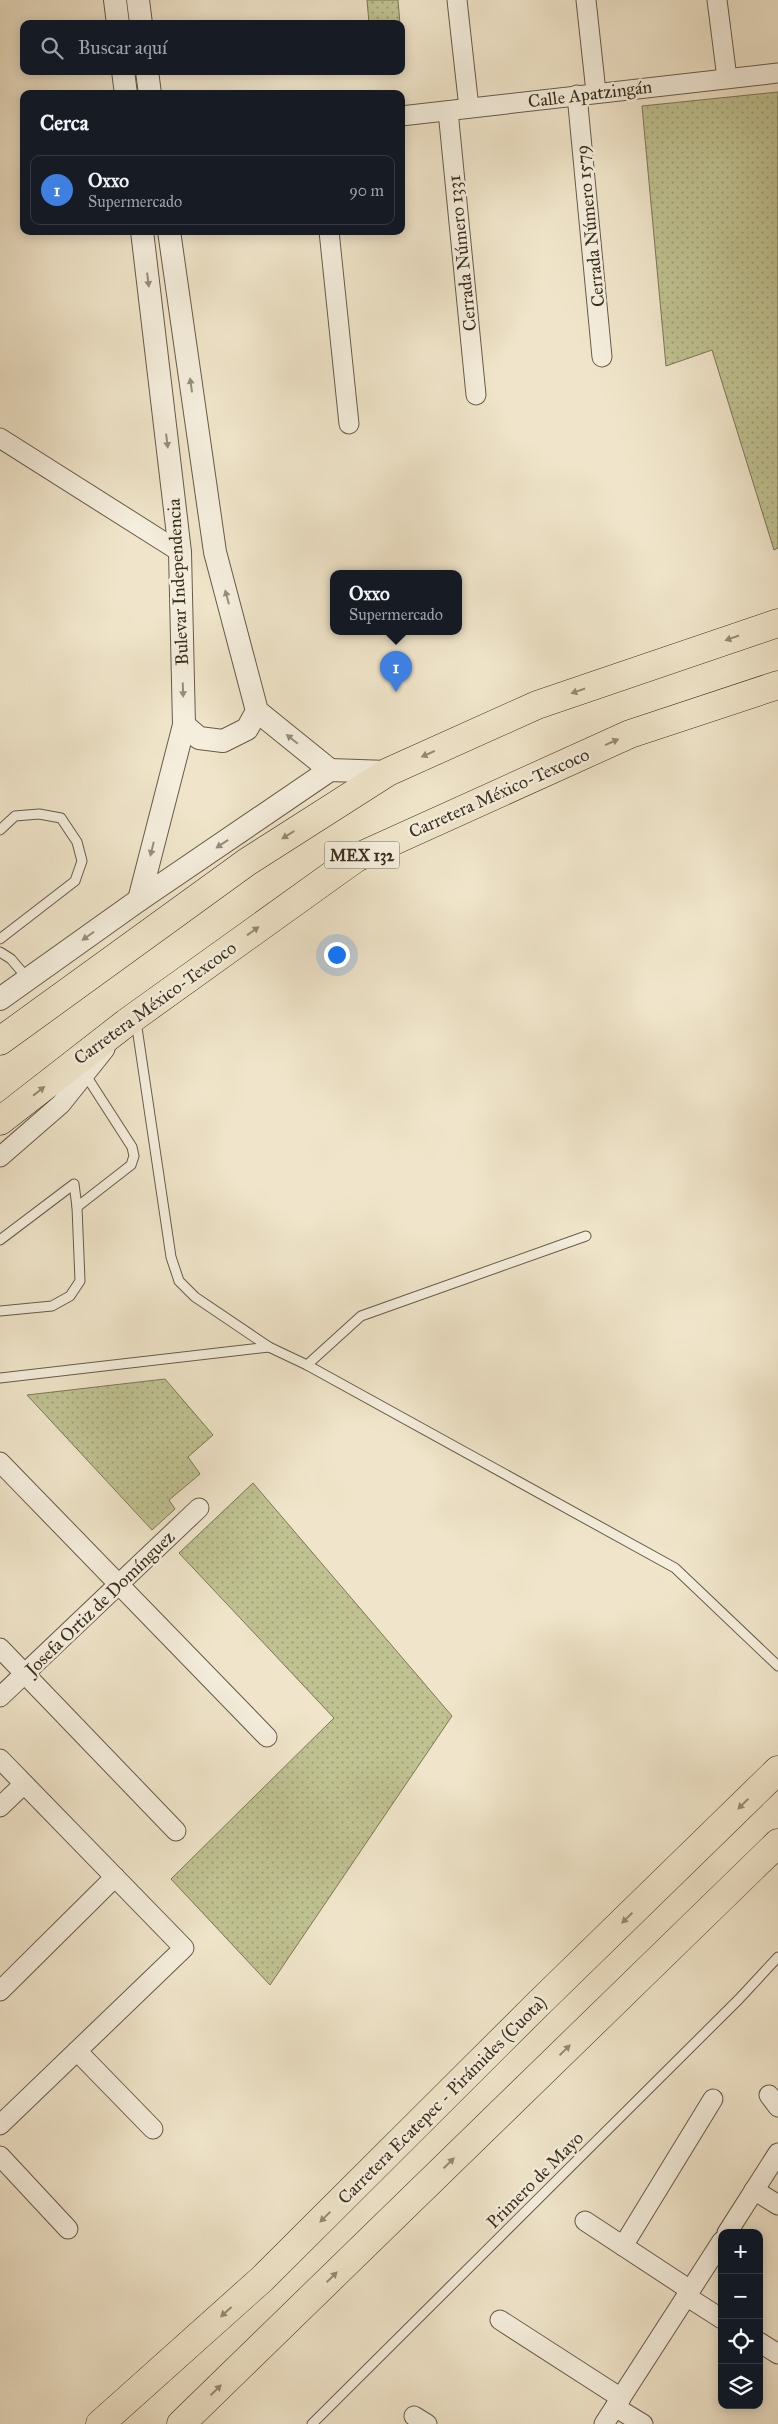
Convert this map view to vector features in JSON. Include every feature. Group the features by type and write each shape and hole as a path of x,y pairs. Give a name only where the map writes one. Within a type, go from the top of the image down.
{"highway":[{"name":"MEX 132","path":"0,1041 247,862 388,772 537,705 778,623"},
{"name":"Carretera México-Texcoco","path":"0,1121 80,1069 131,1020 356,858 630,734 778,685"},
{"name":"Carretera Ecatepec - Pirámides (Cuota)","path":"100,2424 262,2279 536,2006 778,1770"},
{"path":"181,2424 778,1843"}],"street":[{"path":"115,0 118,20"},
{"path":"138,0 140,20"},
{"path":"457,0 469,108"},
{"path":"586,0 596,92"},
{"path":"717,0 728,78"},
{"name":"Calle Apatzingán","path":"405,116 596,92 778,73"},
{"path":"124,75 125,90"},
{"path":"148,75 149,90"},
{"name":"Cerrada Número 1579","path":"577,95 602,357"},
{"name":"Cerrada Número 1331","path":"448,111 476,395"},
{"name":"Bulevar Independencia","path":"139,900 184,724 180,552 142,235"},
{"name":"Bulevar Independencia","path":"170,235 216,552 258,711"},
{"path":"329,235 350,424"},
{"path":"0,437 180,552"},
{"path":"184,724 199,738 223,742 247,729 258,711 330,770"},
{"path":"0,999 139,900 330,770 388,772"},
{"path":"0,1157 61,1104 80,1069"},
{"path":"0,1462 267,1737"},
{"name":"Josefa Ortiz de Domínguez","path":"0,1696 199,1508"},
{"path":"0,1648 176,1831"},
{"path":"0,1759 184,1948 0,2125"},
{"path":"0,1807 24,1784"},
{"path":"0,1991 115,1877"},
{"path":"78,2051 153,2129"},
{"path":"623,2246 713,2099"},
{"path":"730,2229 778,2153"},
{"path":"0,2156 68,2229"},
{"path":"754,2190 778,2205"},
{"path":"585,2221 623,2246 718,2315"},
{"path":"604,2424 718,2247"},
{"path":"500,2320 618,2402 643,2424"},
{"path":"763,2345 778,2354"}],"lane":[{"path":"0,830 15,816 39,814 60,818 77,842 82,862 75,880 0,939"},
{"path":"0,952 11,959 28,979"},
{"path":"131,1020 172,1257 179,1281 195,1296 269,1347 308,1365 675,1568 778,1666"},
{"path":"76,1207 131,1164 134,1156 132,1147 80,1069"},
{"path":"0,1240 74,1184 80,1281 70,1296 52,1306 0,1311"},
{"path":"308,1365 361,1316 586,1236"},
{"path":"0,1378 269,1347"},
{"name":"Primero de Mayo","path":"312,2424 739,1999 778,1957"}],"green space":[{"path":"367,0 398,0 400,20 369,20"},
{"path":"778,92 778,548 774,550 712,350 666,366 642,106"},
{"path":"165,1379 213,1435 188,1457 200,1474 169,1500 175,1509 152,1530 27,1395"},
{"path":"253,1483 452,1716 270,1985 171,1879 334,1718 179,1553"}],"place":[{"name":"Oxxo","path":"396,692"}]}
